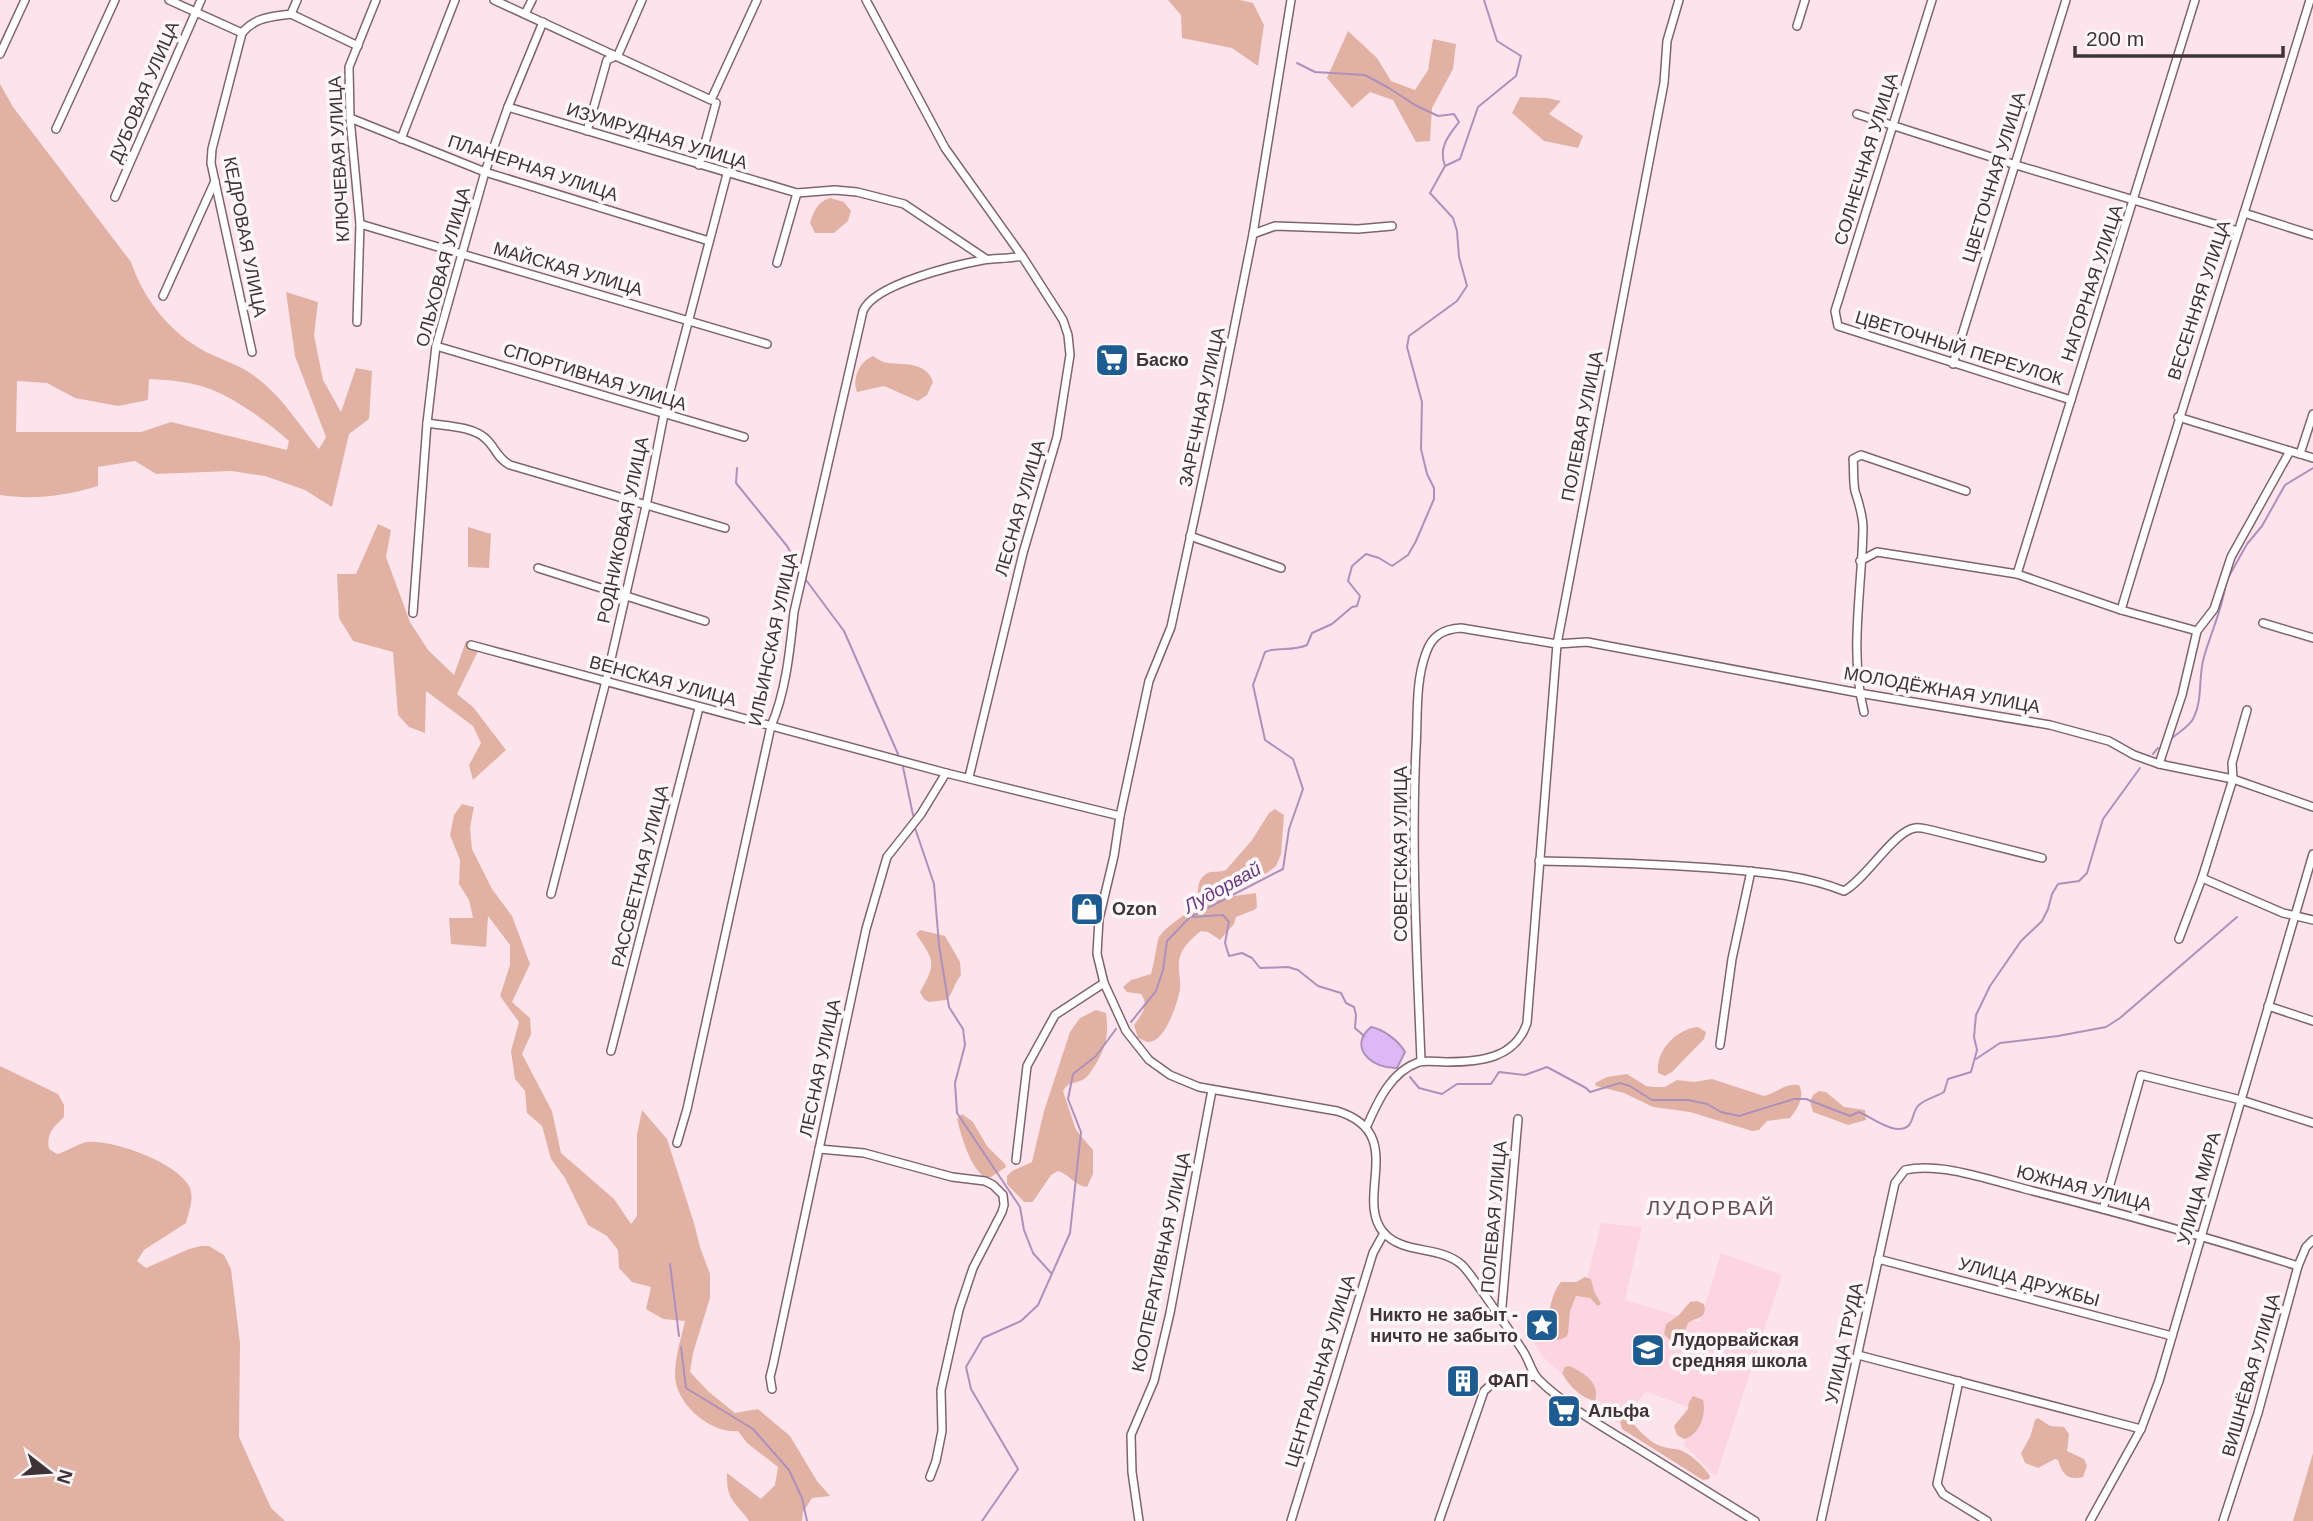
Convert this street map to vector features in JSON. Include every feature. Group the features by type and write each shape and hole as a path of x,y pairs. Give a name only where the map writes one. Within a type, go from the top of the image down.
{"street":[{"path":"0,54 25,0"},
{"path":"56,129 115,0"},
{"path":"169,0 242,33 258,19 291,14 358,46"},
{"name":"ДУБОВАЯ УЛИЦА","path":"115,197 201,0"},
{"path":"291,14 297,0"},
{"name":"КЛЮЧЕВАЯ УЛИЦА","path":"357,322 360,224 350,118 349,67 376,0"},
{"path":"401,139 456,0"},
{"path":"494,0 713,101"},
{"path":"525,14 532,0"},
{"path":"587,131 607,60 618,55 642,0"},
{"path":"699,165 713,101 757,0"},
{"name":"ЛЕСНАЯ УЛИЦА","path":"866,0 945,148 1022,256 1063,320 1068,335 1070,355 1057,437 1023,553 969,777"},
{"name":"ЗАРЕЧНАЯ УЛИЦА","path":"1212,1090 1183,1082 1160,1069 1126,1031 1104,983 1097,954 1097,938 1149,681 1171,627 1253,234 1291,0"},
{"name":"ПОЛЕВАЯ УЛИЦА","path":"1421,1061 1453,1062 1495,1057 1514,1046 1527,1023 1557,644 1664,83 1667,41 1679,0"},
{"path":"1797,26 1805,0"},
{"name":"СОЛНЕЧНАЯ УЛИЦА","path":"1838,327 1835,311 1932,0"},
{"name":"ЦВЕТОЧНАЯ УЛИЦА","path":"1953,364 2066,0"},
{"name":"НАГОРНАЯ УЛИЦА","path":"2017,574 2135,201 2195,0"},
{"name":"ВЕСЕННЯЯ УЛИЦА","path":"2121,610 2178,417 2310,0"},
{"name":"ОЛЬХОВАЯ УЛИЦА","path":"413,613 427,424 436,346 485,172 543,22"},
{"name":"КЕДРОВАЯ УЛИЦА","path":"242,33 212,149 211,163 251,352"},
{"name":"ИЗУМРУДНАЯ УЛИЦА","path":"508,107 797,194"},
{"path":"1857,114 2238,231"},
{"name":"ПЛАНЕРНАЯ УЛИЦА","path":"350,118 485,172 709,241"},
{"name":"РОДНИКОВАЯ УЛИЦА","path":"551,894 606,681 664,414 727,174"},
{"path":"163,296 215,180"},
{"path":"777,263 797,194 835,190 858,192 904,204 986,259"},
{"path":"2244,213 2313,235"},
{"name":"МАЙСКАЯ УЛИЦА","path":"360,224 767,344"},
{"path":"1253,234 1275,226 1358,229 1392,226"},
{"name":"ИЛЬИНСКАЯ УЛИЦА","path":"677,1143 706,1025 771,726 776,714 791,643 794,612 859,321 865,306 893,287 940,270 986,259 1022,256"},
{"name":"ЦВЕТОЧНЫЙ ПЕРЕУЛОК","path":"1838,327 2071,400"},
{"name":"СПОРТИВНАЯ УЛИЦА","path":"436,346 744,437"},
{"path":"2300,454 2313,414"},
{"path":"2178,417 2313,458"},
{"path":"427,424 468,430 481,435 501,460 510,465 725,528"},
{"path":"2159,764 2182,695 2197,631 2214,609 2231,557 2290,451"},
{"path":"1864,712 1859,693 1857,606 1863,528 1861,509 1854,489 1853,459 1861,455 1966,491"},
{"path":"1190,536 1281,568"},
{"path":"1860,561 1877,552 2017,574 2121,610 2197,631"},
{"path":"538,568 705,621"},
{"path":"2263,623 2313,639"},
{"name":"МОЛОДЁЖНАЯ УЛИЦА","path":"1461,628 1557,644 1587,642 1859,693 2050,725 2109,741 2159,764 2233,779 2313,807"},
{"name":"СОВЕТСКАЯ УЛИЦА","path":"1421,1061 1413,818 1419,685 1426,653 1433,639 1443,631 1461,628"},
{"name":"ВЕНСКАЯ УЛИЦА","path":"471,645 699,708 1120,816"},
{"name":"РАССВЕТНАЯ УЛИЦА","path":"611,1051 699,708"},
{"path":"2179,939 2202,878 2233,779 2232,763 2247,710"},
{"name":"ЛЕСНАЯ УЛИЦА","path":"772,1389 773,1365 866,929 887,857 921,814 946,773"},
{"path":"1539,861 1640,863 1751,871 1817,880 1844,891 1903,833 1914,828 2042,858"},
{"name":"УЛИЦА МИРА","path":"2090,1521 2141,1429 2202,1236 2313,854"},
{"path":"1720,1045 1732,959 1751,871"},
{"path":"2202,878 2283,913 2313,920"},
{"path":"1016,1160 1027,1066 1055,1015 1104,983"},
{"path":"2268,1006 2313,1021"},
{"path":"1366,1128 1387,1087 1410,1066 1421,1061"},
{"path":"2103,1209 2141,1074 2241,1100 2313,1124"},
{"path":"1212,1090 1337,1111 1355,1118 1366,1128 1375,1148 1376,1214 1384,1233 1403,1245 1443,1254 1455,1260 1466,1270 1501,1319 1525,1354 1535,1376 1598,1424 1755,1521"},
{"name":"КООПЕРАТИВНАЯ УЛИЦА","path":"1139,1521 1132,1472 1131,1435 1154,1381 1170,1313 1212,1090"},
{"name":"ПОЛЕВАЯ УЛИЦА","path":"1501,1319 1518,1119"},
{"path":"819,1149 864,1153 952,1177 985,1181 1003,1195 1002,1212 972,1268 959,1310 942,1390 942,1431 930,1477"},
{"name":"ЮЖНАЯ УЛИЦА","path":"1901,1173 1915,1168 1928,1168 1973,1176 2202,1236 2298,1266"},
{"name":"УЛИЦА ТРУДА","path":"1821,1521 1895,1183 1901,1173"},
{"name":"ЦЕНТРАЛЬНАЯ УЛИЦА","path":"1291,1521 1373,1253 1384,1233"},
{"name":"ВИШНЁВАЯ УЛИЦА","path":"2223,1521 2258,1413 2298,1266 2306,1247 2313,1240"},
{"name":"УЛИЦА ДРУЖБЫ","path":"1878,1259 2172,1336"},
{"path":"1858,1354 2141,1429"},
{"path":"1439,1521 1484,1391 1495,1381 1535,1376"},
{"path":"1959,1381 1937,1484 1942,1494 1987,1521"}],"shaded area":[{"path":"1168,0 1240,0 1253,3 1264,25 1258,66 1232,48 1182,38 1181,15"},
{"path":"1348,31 1377,58 1391,81 1415,90 1428,70 1433,39 1456,44 1453,69 1432,108 1430,141 1416,142 1393,100 1370,92 1352,108 1327,78"},
{"path":"0,84 13,107 131,262 157,311 187,340 241,368 269,388 319,449 326,437 295,356 286,292 318,302 314,335 323,380 341,412 356,368 372,371 369,419 349,434 332,507 305,490 265,476 231,471 156,474 135,461 98,467 98,486 61,495 0,495","holes":["149,379 199,385 225,396 273,427 289,441 287,450 171,422 141,432 16,432 17,381 47,383 75,398 118,406 148,400"]},
{"path":"1520,97 1561,101 1549,114 1583,136 1578,148 1544,141 1512,113"},
{"path":"830,198 844,202 851,211 848,221 834,233 815,233 810,223 813,215 819,205"},
{"path":"873,356 885,362 915,366 926,371 933,382 927,395 918,401 884,386 857,392 855,381 858,371 864,362"},
{"path":"378,524 391,530 386,557 410,622 428,650 454,675 466,641 482,643 457,694 473,707 506,750 473,780 469,765 481,743 473,726 426,691 425,733 409,727 398,715 393,652 353,641 339,618 337,574 356,574"},
{"path":"468,527 491,534 489,568 468,567"},
{"path":"462,804 474,807 470,828 472,849 492,889 512,916 530,964 512,1002 530,1018 531,1034 522,1054 552,1111 561,1153 614,1199 631,1224 637,1216 637,1135 642,1110 667,1139 710,1274 710,1298 690,1372 735,1413 758,1409 790,1436 817,1481 830,1496 812,1498 803,1512 802,1521 749,1521 732,1500 728,1490 727,1473 761,1499 775,1485 778,1467 747,1443 738,1431 717,1428 696,1415 688,1406 681,1396 675,1375 685,1321 663,1319 646,1309 651,1287 632,1282 619,1268 618,1250 607,1236 588,1225 565,1178 551,1159 542,1126 527,1113 525,1091 515,1079 511,1051 519,1022 500,996 510,965 510,945 488,916 486,947 451,944 449,918 473,918 469,900 459,884 460,860 450,835 454,815"},
{"path":"1275,809 1284,815 1281,854 1276,866 1267,873 1241,879 1223,888 1224,896 1227,897 1256,893 1257,907 1236,917 1234,924 1220,940 1201,931 1190,941 1180,956 1180,989 1170,1021 1154,1041 1138,1038 1134,1025 1144,1010 1144,998 1141,994 1127,992 1123,987 1131,980 1151,974 1159,937 1192,908 1202,877 1208,873 1226,870 1252,840 1269,813"},
{"path":"920,930 945,936 960,962 961,975 946,1000 929,1002 920,992 929,974 931,962 927,950 916,934"},
{"path":"1096,1010 1106,1013 1106,1042 1086,1078 1069,1085 1063,1091 1076,1130 1093,1150 1093,1174 1087,1187 1058,1171 1051,1175 1032,1202 1024,1202 1007,1184 1007,1176 1032,1162 1044,1111 1070,1032 1080,1018"},
{"path":"1371,1027 1390,1036 1405,1052 1397,1068 1371,1061 1362,1049 1361,1042"},
{"path":"1698,1027 1706,1032 1704,1039 1672,1072 1665,1076 1658,1073 1660,1056 1669,1042 1682,1032"},
{"path":"0,1066 58,1094 64,1105 64,1117 50,1134 49,1149 57,1154 87,1142 112,1144 158,1161 182,1177 189,1186 191,1200 186,1223 144,1250 137,1261 146,1268 201,1246 209,1246 224,1255 231,1269 240,1343 239,1437 271,1508 285,1521 0,1521"},
{"path":"1627,1074 1646,1086 1665,1087 1677,1080 1694,1082 1712,1079 1764,1096 1789,1085 1799,1085 1801,1098 1790,1118 1767,1121 1759,1130 1752,1131 1690,1112 1653,1107 1624,1093 1596,1086 1595,1083 1607,1077"},
{"path":"1819,1091 1826,1092 1844,1107 1865,1110 1866,1120 1848,1125 1813,1112 1810,1102 1813,1095"},
{"path":"962,1114 973,1122 987,1146 1005,1164 1006,1167 991,1177 985,1178 979,1173 970,1159 957,1119"},
{"name":"Лудорвайская средняя школа","path":"1601,1223 1642,1227 1625,1300 1700,1322 1721,1253 1782,1275 1716,1477 1684,1445 1694,1409 1646,1392 1618,1424 1544,1358 1533,1342 1526,1319 1551,1315 1584,1291"},
{"path":"1585,1277 1591,1279 1601,1304 1598,1306 1590,1298 1576,1296 1570,1311 1566,1337 1558,1340 1548,1335 1550,1307 1557,1287 1561,1282 1576,1282"},
{"path":"1690,1302 1704,1304 1703,1315 1688,1323 1681,1340 1670,1340 1664,1334 1666,1324 1678,1316"},
{"path":"1569,1366 1590,1379 1595,1389 1595,1401 1580,1394 1568,1382 1562,1373 1565,1367"},
{"path":"1693,1396 1703,1400 1703,1418 1694,1434 1684,1439 1677,1435 1674,1426 1688,1409"},
{"path":"1626,1416 1654,1443 1680,1450 1695,1459 1710,1476 1709,1479 1703,1480 1622,1429 1620,1422"},
{"path":"2038,1418 2050,1426 2064,1427 2069,1434 2067,1451 2084,1459 2087,1466 2083,1477 2073,1478 2066,1475 2055,1459 2038,1468 2025,1463 2021,1453"},
{"path":"2313,1453 2313,1521 2293,1521"}],"waterway":[{"name":"Лудорвай","path":"1131,1022 1156,991 1163,970 1167,941 1190,917 1283,869 1289,829 1303,789 1293,759 1265,740 1253,685 1265,652 1307,645 1312,633 1332,624 1352,607 1357,606 1360,596 1348,581 1352,566 1366,554 1392,566 1408,555 1434,499 1434,488 1427,474 1421,449 1422,402 1407,347 1409,336 1457,301 1467,286 1453,218 1430,193 1445,166 1460,159 1478,107 1516,76 1521,56 1497,41 1484,0"},
{"path":"1297,63 1315,72 1365,75 1438,116 1454,114 1459,122 1443,148 1445,166"},
{"path":"737,468 736,483 787,546 799,567"},
{"path":"2228,578 2285,485 2313,468"},
{"path":"806,580 844,631 898,754"},
{"path":"2170,740 2190,723 2197,710 2202,665 2226,583"},
{"path":"2153,754 2158,748"},
{"path":"903,767 913,815"},
{"path":"1410,1077 1419,1088 1442,1094 1457,1084 1491,1084 1499,1072 1525,1075 1547,1067 1590,1092 1620,1083 1652,1100 1688,1100 1739,1116 1794,1099 1806,1099 1850,1116 1859,1112 1891,1128 1904,1128 1911,1123 1919,1105 1944,1092 1948,1079 1971,1072 1977,1050 1974,1037 1976,1015 1990,986 2021,941 2042,921 2058,884 2079,881 2087,873 2103,819 2140,768"},
{"path":"915,828 934,884 939,945 949,1007 963,1029 965,1045 955,1083 957,1113 1020,1207 1024,1230 1033,1253 1051,1273"},
{"path":"1193,917 1223,915 1229,922 1225,943 1229,956 1242,953 1252,958 1260,968 1288,967 1298,970 1318,986 1341,993 1346,1003 1354,1007 1355,1028 1364,1036"},
{"path":"1976,1059 2000,1043 2106,1027 2120,1018 2237,917"},
{"name":"Лудорвай","path":"982,1521 1018,1469 971,1389 966,1367 983,1338 1021,1321 1038,1305 1070,1233 1081,1132 1068,1099 1073,1074 1096,1056 1116,1029"},
{"path":"670,1264 679,1336"},
{"path":"681,1347 686,1388 753,1429 789,1470 802,1498 807,1521"}],"place":[{"name":"Баско","path":"1112,360"},
{"name":"Ozon","path":"1087,909"},
{"name":"Никто не забыт - ничто не забыто","path":"1542,1325"},
{"name":"Лудорвайская средняя школа","path":"1648,1350"},
{"name":"ФАП","path":"1463,1381"},
{"name":"Альфа","path":"1564,1411"}],"district":[{"name":"ЛУДОРВАЙ","path":"1711,1208"}]}
